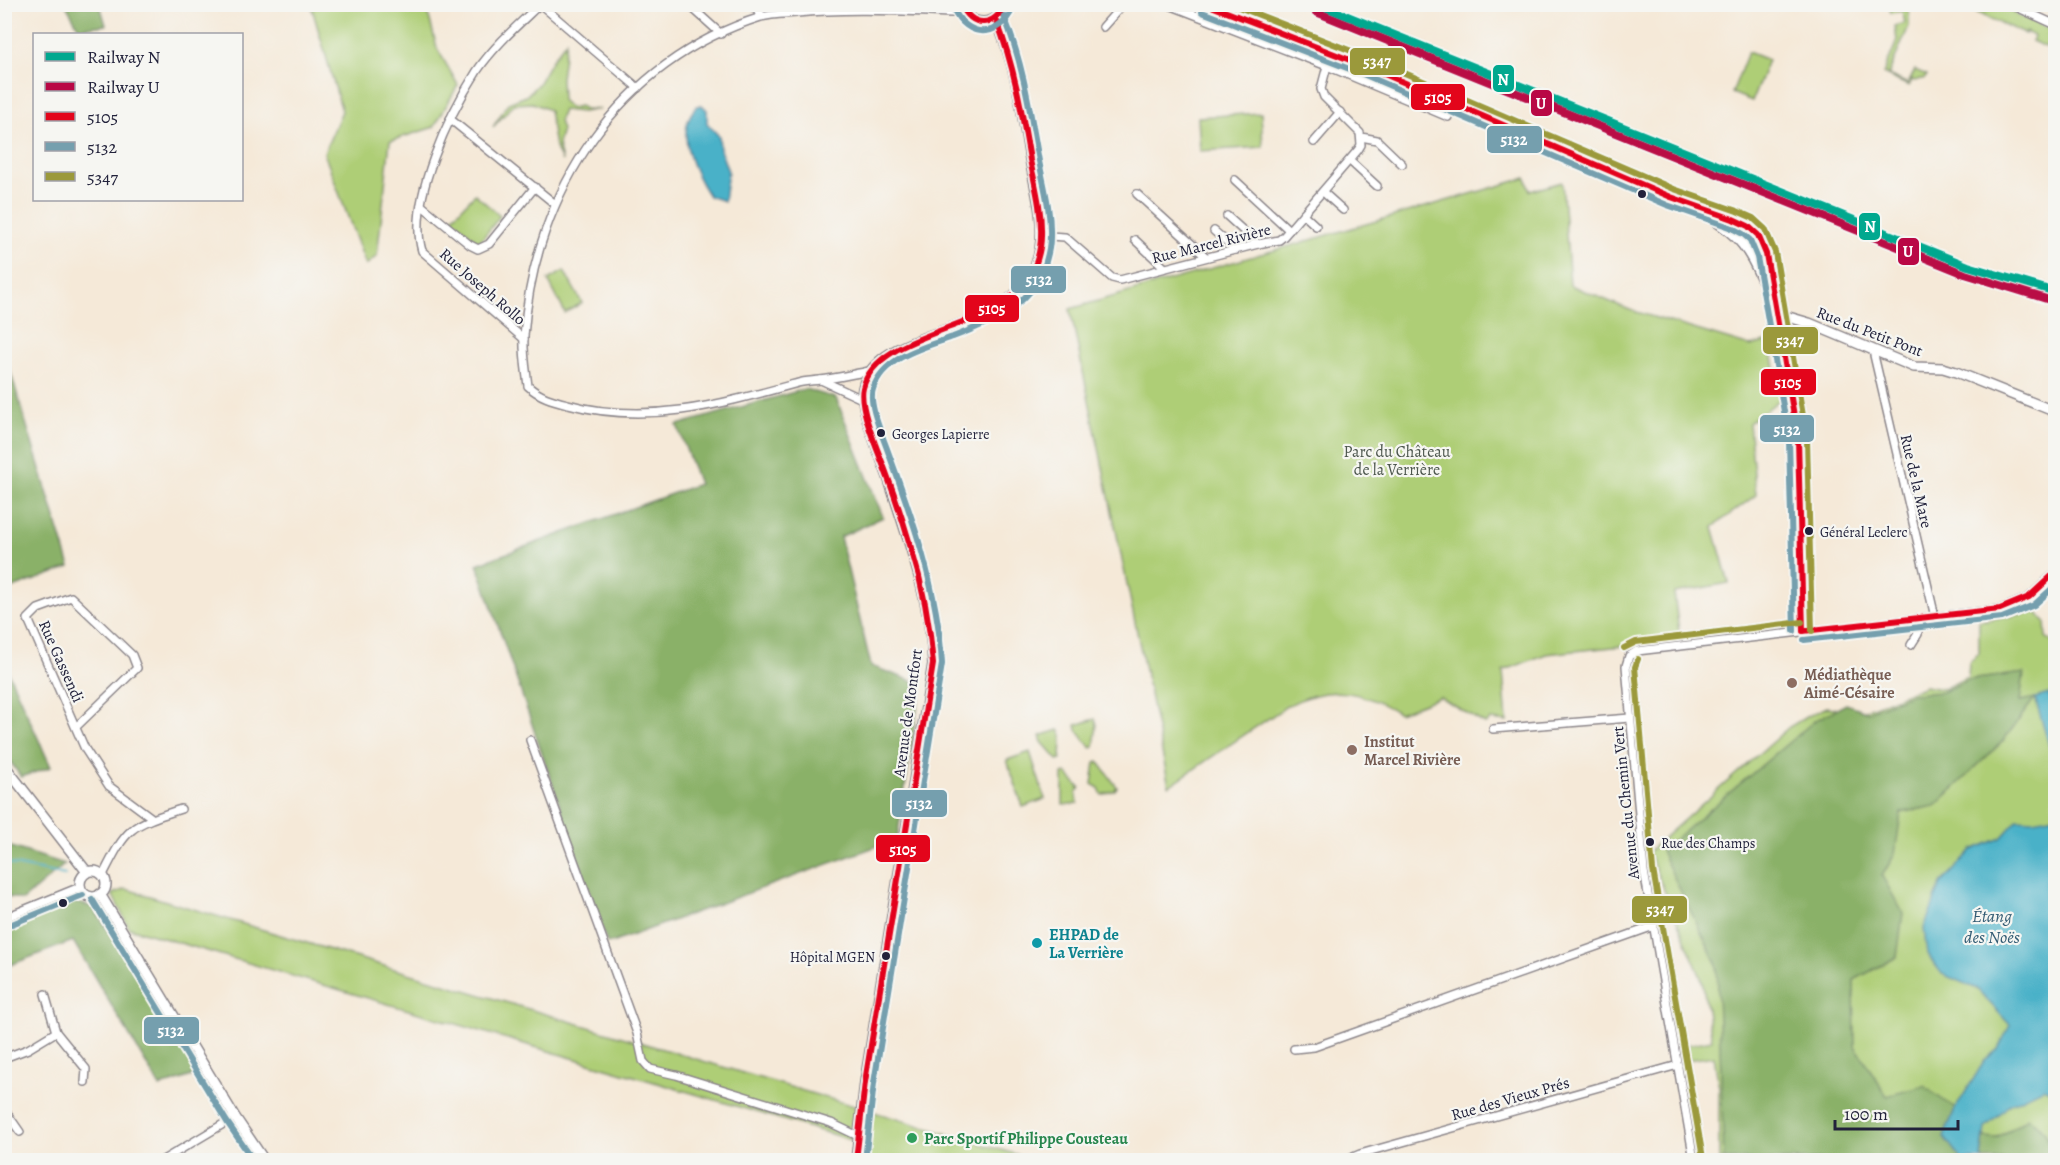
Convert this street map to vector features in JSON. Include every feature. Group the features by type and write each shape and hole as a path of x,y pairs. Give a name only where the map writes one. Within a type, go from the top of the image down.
{"street":[{"path":"540,4 638,88"},
{"name":"Rue Joseph Rollo","path":"524,339 422,251 419,240 421,205 436,153 450,119 478,69 503,40 540,4"},
{"path":"688,4 721,34"},
{"path":"750,4 763,16"},
{"path":"796,4 799,13"},
{"path":"870,370 800,382 777,390 690,410 644,415 590,410 539,396 528,386 524,339 537,254 555,204 594,135 638,88 694,47 721,34 763,16 881,7 952,13 962,7 971,19 983,23 996,19 1005,4"},
{"path":"1103,27 1118,10 1120,4"},
{"path":"1167,4 1327,66 1448,117"},
{"path":"1205,4 1368,66 1687,204 1733,219 1748,226 1758,235 1766,254 1798,439 1803,631 2000,609 2029,597 2055,572"},
{"path":"2010,4 2055,25"},
{"path":"821,380 862,399 865,380 870,370 882,358 978,318 1006,302 1033,271 1041,239 1040,211 1014,67 996,19"},
{"path":"1333,54 1321,89 1324,97 1357,128 1361,137 1377,140 1402,164"},
{"path":"1314,142 1341,112"},
{"path":"450,119 555,204"},
{"name":"Rue Marcel Rivière","path":"1041,239 1065,237 1112,278 1120,280 1279,240 1359,150 1361,137"},
{"path":"1350,161 1377,186"},
{"path":"1235,180 1289,230"},
{"path":"421,205 478,249 489,244 535,186"},
{"path":"1323,192 1343,210"},
{"path":"1137,194 1206,257"},
{"path":"1687,204 1728,229 1741,242 1754,259 1775,313"},
{"path":"1303,214 1316,226"},
{"path":"1227,216 1258,244"},
{"path":"1214,231 1236,250"},
{"path":"1135,240 1165,268"},
{"name":"Rue du Petit Pont","path":"1775,313 1809,323 1914,367 1943,368 1956,372 2055,412"},
{"name":"Rue de la Mare","path":"1873,351 1935,617"},
{"name":"Avenue de Montfort","path":"856,1161 858,1136 933,664 926,604 862,399"},
{"name":"Rue Gassendi","path":"76,727 137,668 132,656 71,597 39,609 28,619 85,749 109,786 152,818"},
{"path":"1911,645 1918,634 1917,619"},
{"name":"Avenue du Chemin Vert","path":"1694,1161 1644,871 1626,666 1629,656 1637,651 1803,631"},
{"path":"1493,729 1630,718"},
{"path":"530,740 637,1033 643,1061 650,1070 676,1075 831,1123 858,1136"},
{"path":"4,765 87,872"},
{"path":"103,875 95,871 87,872 81,878 80,887 88,896 100,894 105,888 103,875 123,836 134,827 152,818 181,809"},
{"path":"4,918 80,887"},
{"path":"100,894 264,1161"},
{"path":"1294,1049 1314,1047 1654,926"},
{"path":"45,994 56,1032 86,1069 85,1082"},
{"path":"4,1058 28,1049 56,1032"},
{"name":"Rue des Vieux Prés","path":"1353,1161 1353,1157 1360,1154 1678,1065"},
{"path":"4,1109 20,1132"},
{"path":"163,1161 236,1117"}],"green space":[{"path":"66,5 100,5 106,25 79,28"},
{"path":"311,5 426,5 437,48 458,85 434,127 390,141 377,256 366,265 324,153 342,111"},
{"path":"1889,5 1906,5 1909,26 1888,75 1908,84 1915,70 1927,75 1925,78 1912,80 1909,86 1883,74 1897,41 1895,26 1905,23 1902,11 1891,13"},
{"path":"1954,5 1996,5 2052,30 2053,35 2048,48 2032,41 2034,36 2026,32 2025,34 1964,7"},
{"path":"566,41 561,78 562,100 570,108 580,106 587,110 600,109 582,112 563,110 559,121 562,130 558,144 562,161 555,147 549,110 533,103 514,104 493,127 508,103 526,96 538,84"},
{"path":"1748,52 1768,60 1752,101 1732,93"},
{"path":"1261,113 1263,147 1200,151 1198,117"},
{"name":"Parc du Château de la Verrière","path":"1526,178 1530,191 1562,182 1570,285 1630,310 1750,346 1770,341 1781,399 1749,423 1756,495 1713,527 1729,583 1674,593 1680,640 1546,654 1503,671 1507,722 1491,720 1485,724 1440,697 1399,713 1371,699 1331,692 1302,699 1287,706 1169,786 1070,309"},
{"path":"475,194 500,216 479,243 452,218"},
{"path":"564,271 582,303 565,313 548,280"},
{"path":"4,351 70,567 5,591 4,591"},
{"path":"805,389 836,398 883,517 840,537 871,666 921,684 897,839 607,943 477,564 699,484 677,425"},
{"path":"2037,612 2045,622 2046,637 2056,645 2055,1160 1719,1160 1719,1088 1714,1056 1688,1060 1686,1045 1712,1040 1702,980 1648,852 1789,727 1827,707 1860,712 1925,686 1943,689 1968,677 1969,662 1979,653 1979,621"},
{"path":"5,665 51,767 21,777 5,754"},
{"path":"2024,673 2020,701 2035,698 2003,741 1935,806 1901,813 1895,854 1882,876 1903,913 1897,957 1854,980 1855,1046 1887,1096 1924,1086 1955,1109 1944,1137 1962,1160 1724,1160 1717,965 1661,851 1814,721 1846,704 1868,712 1912,694 1942,692 1968,680"},
{"path":"1095,719 1097,724 1094,747 1091,748 1077,730 1076,725"},
{"path":"1059,730 1062,735 1061,759 1058,760 1042,742 1040,736"},
{"path":"1030,752 1045,799 1023,807 1007,760"},
{"path":"1098,761 1117,787 1102,795 1099,788 1092,784 1095,762"},
{"path":"1066,773 1080,788 1076,793 1078,803 1063,805 1063,774"},
{"path":"5,845 65,864 23,900 5,896"},
{"path":"126,889 1035,1160 868,1160 869,1145 129,928 112,894"},
{"path":"70,901 93,907 200,1073 160,1087 73,941 5,967 5,925"},
{"path":"2028,1118 2046,1135 2049,1160 1983,1160 1981,1157 1984,1137 1997,1138"}],"water":[{"path":"702,105 707,110 707,123 719,136 720,149 728,171 724,201 709,196 697,176 688,152 686,139 690,116 697,106"},
{"path":"2049,694 2055,714 2055,765 2035,698"},
{"name":"Étang des Noës","path":"2055,816 2055,1093 2043,1088 2010,1104 1985,1128 1981,1157 1983,1160 1962,1160 1944,1137 1955,1109 1985,1060 1998,1049 2010,1025 1977,989 1942,974 1927,954 1924,928 1941,884 1972,850 2001,838 2018,819 2033,820"}],"waterway":[{"path":"4,863 65,875"}],"rail line":[{"name":"N","path":"1320,5 1968,266 2056,292"},
{"name":"U","path":"1316,12 1965,274 2053,301"}],"transit line":[{"name":"5105","path":"961,4 971,18 983,22 995,18 1005,4"},
{"name":"5105","path":"1206,4 1368,67 1671,197 1733,219 1748,226 1758,235 1766,254 1798,439 1803,631"},
{"name":"5347","path":"1231,4 1372,59 1674,189 1737,211 1753,218 1765,229 1775,252 1807,439 1812,631"},
{"name":"5132","path":"953,8 966,25 974,30 983,31 992,30 1000,25 1013,8"},
{"name":"5132","path":"1202,12 1365,75 1667,205 1730,227 1750,240 1757,257 1789,440 1794,631"},
{"name":"5132","path":"865,1160 874,1083 942,664 935,608 922,553 876,418 872,395 878,378 895,361 918,349 976,328 1009,310 1028,294 1044,268 1050,243 1048,208 1025,87 1004,16"},
{"name":"5105","path":"856,1160 865,1082 933,664 928,620 919,577 897,502 870,432 862,397 863,388 873,369 890,354 912,342 989,310 1011,297 1028,279 1036,264 1041,236 1038,198 1017,89 996,19"},
{"name":"5105","path":"1803,631 2000,609 2029,597 2056,572"},
{"name":"5132","path":"1804,640 2002,618 2034,605 2056,585"},
{"name":"5347","path":"1624,648 1636,642 1802,622"},
{"name":"5347","path":"1638,659 1635,667 1653,870 1703,1158"},
{"name":"5132","path":"7,926 83,895"},
{"name":"5132","path":"92,899 227,1122 253,1160"}],"place":[{"name":"Georges Lapierre","path":"881,433"},
{"name":"Général Leclerc","path":"1809,531"},
{"name":"Médiathèque Aimé-Césaire","path":"1792,683"},
{"name":"Institut Marcel Rivière","path":"1352,750"},
{"name":"Rue des Champs","path":"1650,842"},
{"name":"EHPAD de La Verrière","path":"1037,943"},
{"name":"Hôpital MGEN","path":"886,956"},
{"name":"Parc Sportif Philippe Cousteau","path":"912,1138"}]}
